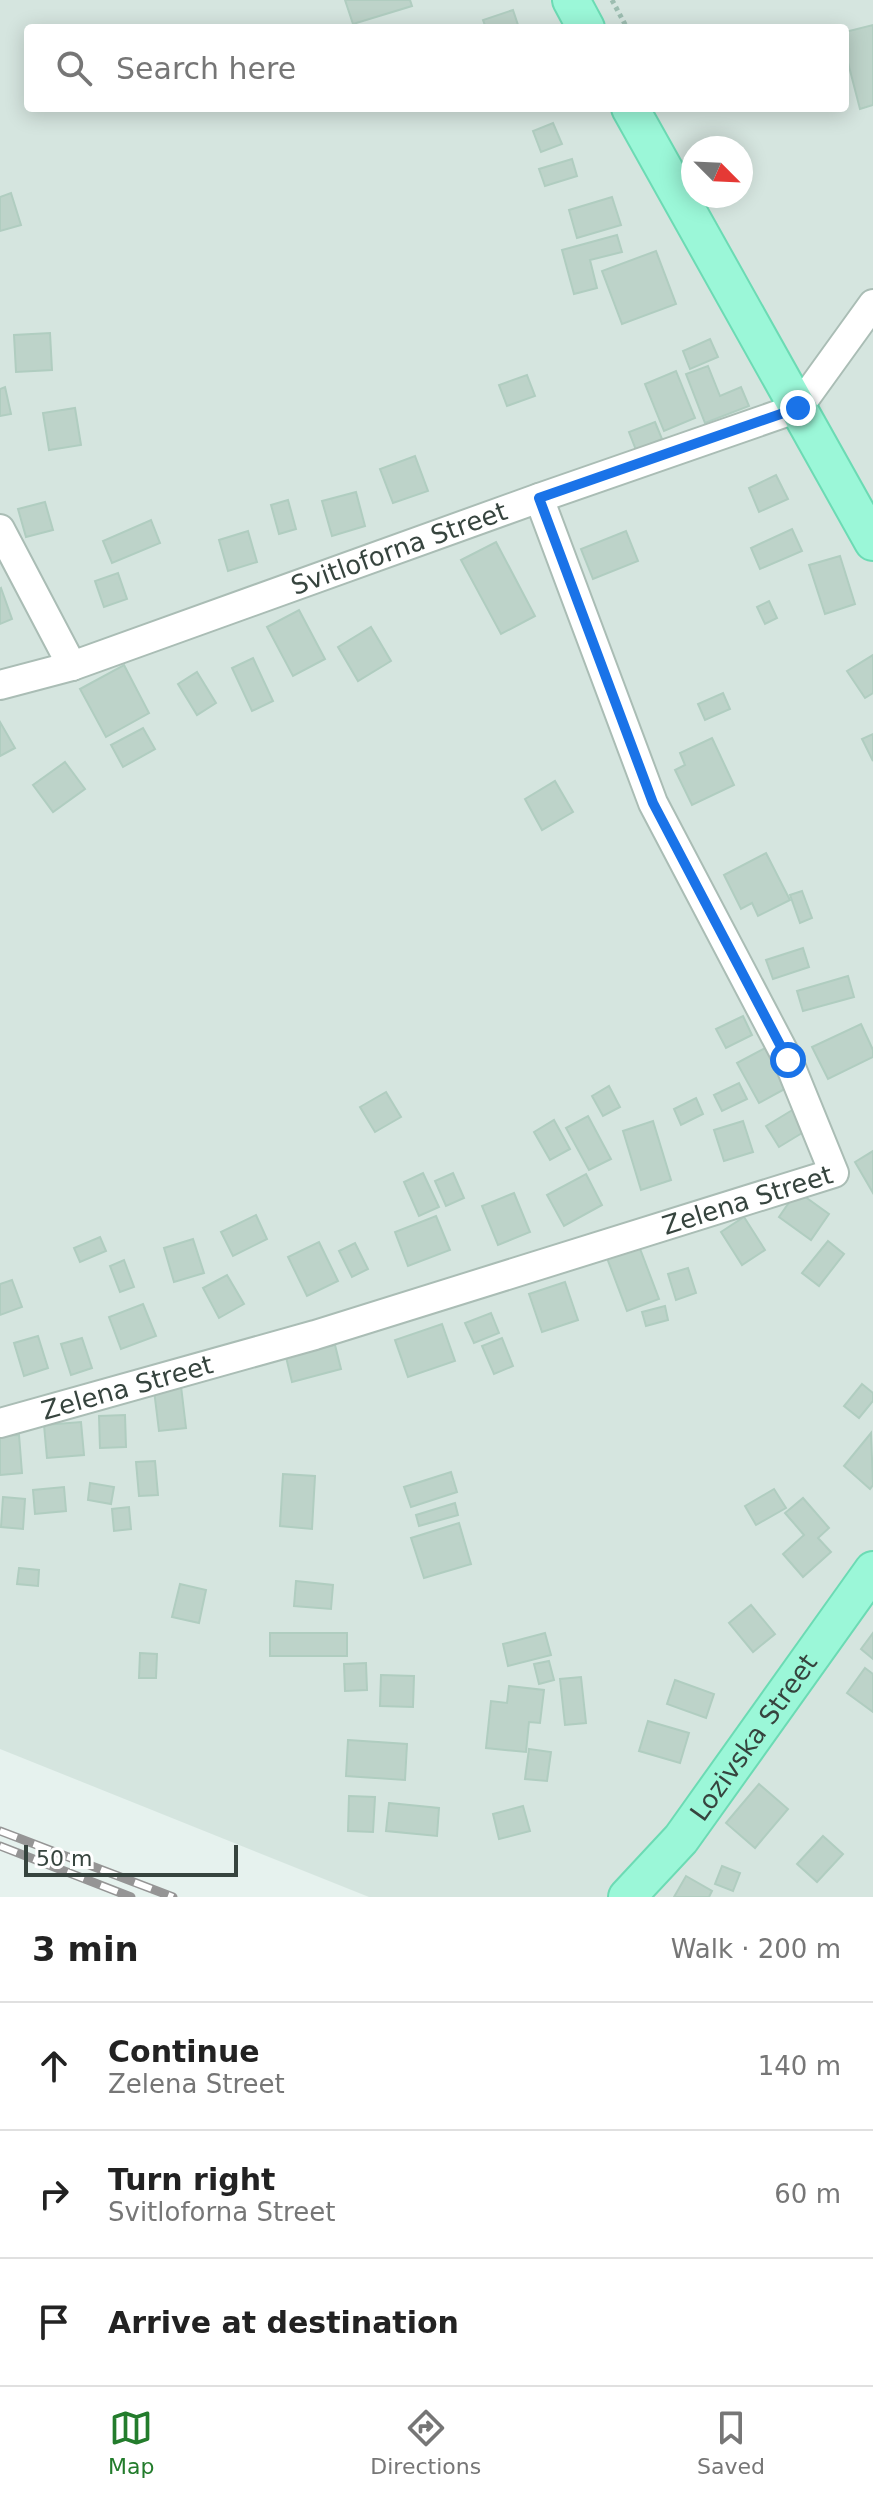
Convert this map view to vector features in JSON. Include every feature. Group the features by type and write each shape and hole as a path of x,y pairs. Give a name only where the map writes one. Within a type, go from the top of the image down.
{"main road":[{"path":"571,0 584,24"},
{"path":"632,112 873,542"},
{"name":"Lozivska Street","path":"627,1897 681,1839 873,1570"}],"street":[{"path":"798,408 873,304"},
{"name":"Svitloforna Street","path":"0,685 72,666 798,408"},
{"name":"Zelena Street","path":"0,1423 315,1335 834,1173 788,1060 653,803 539,498"},
{"path":"0,529 72,666"}],"path":[{"path":"612,0 625,24"}],"shaded area":[{"path":"0,0 873,0 873,1897 369,1897 0,1749"}],"building":[{"path":"345,0 410,0 412,6 353,24"},
{"path":"513,10 518,24 484,24 483,20"},
{"path":"873,25 873,105 860,109 849,66 849,31"},
{"path":"553,123 562,144 541,152 533,131"},
{"path":"572,159 577,176 545,186 539,169"},
{"path":"11,193 21,225 0,231 0,197"},
{"path":"612,197 621,225 577,238 569,210"},
{"path":"617,235 622,252 590,260 597,288 574,294 562,250"},
{"path":"656,251 676,304 622,324 602,271"},
{"path":"50,333 52,370 16,372 14,335"},
{"path":"710,339 718,357 690,369 683,351"},
{"path":"708,366 720,396 741,387 749,406 705,423 686,374"},
{"path":"676,371 695,418 664,431 645,384"},
{"path":"527,375 535,396 507,406 499,385"},
{"path":"5,387 11,414 0,416 0,389"},
{"path":"75,408 81,445 49,450 43,413"},
{"path":"655,422 662,439 636,450 629,432"},
{"path":"415,456 428,491 393,503 380,469"},
{"path":"776,475 788,499 759,512 749,488"},
{"path":"356,492 365,526 332,536 322,501"},
{"path":"288,500 296,529 279,534 271,505"},
{"path":"45,502 53,530 26,537 18,509"},
{"path":"151,520 160,543 112,563 103,541"},
{"path":"792,529 802,551 760,569 751,548"},
{"path":"248,531 257,562 228,571 219,540"},
{"path":"626,531 638,561 593,579 581,549"},
{"path":"496,542 535,616 501,634 461,560"},
{"path":"840,556 855,604 825,614 809,565"},
{"path":"118,573 127,599 104,607 95,581"},
{"path":"0,589 12,619 0,624"},
{"path":"769,601 777,618 765,624 757,607"},
{"path":"299,610 325,659 293,676 267,627"},
{"path":"371,627 391,661 358,681 338,647"},
{"path":"873,655 873,693 865,698 847,671"},
{"path":"253,658 273,701 252,711 232,668"},
{"path":"124,665 149,713 106,737 80,689"},
{"path":"197,672 216,703 197,715 178,684"},
{"path":"723,693 730,709 705,720 698,704"},
{"path":"0,722 15,748 0,756"},
{"path":"143,728 155,749 123,767 111,745"},
{"path":"873,734 873,761 862,739"},
{"path":"712,738 734,785 692,805 675,770 685,765 680,753"},
{"path":"65,762 85,789 53,812 33,785"},
{"path":"555,781 573,812 542,830 525,799"},
{"path":"766,853 790,900 758,916 752,903 741,909 724,875"},
{"path":"802,891 812,918 800,923 790,895"},
{"path":"803,948 809,967 773,979 766,960"},
{"path":"848,976 854,997 803,1011 797,991"},
{"path":"743,1016 752,1035 726,1048 716,1029"},
{"path":"861,1024 873,1057 828,1079 812,1047"},
{"path":"771,1045 792,1085 759,1103 737,1063"},
{"path":"739,1083 747,1099 722,1111 714,1095"},
{"path":"609,1086 620,1107 603,1116 592,1096"},
{"path":"386,1092 401,1117 375,1132 360,1107"},
{"path":"696,1098 703,1114 681,1125 674,1109"},
{"path":"794,1109 807,1130 779,1147 766,1126"},
{"path":"588,1116 611,1159 589,1170 566,1128"},
{"path":"554,1120 570,1149 550,1160 534,1132"},
{"path":"653,1121 671,1180 641,1190 623,1131"},
{"path":"743,1121 753,1152 724,1161 714,1130"},
{"path":"873,1151 873,1193 855,1162"},
{"path":"423,1173 439,1207 419,1216 404,1182"},
{"path":"453,1173 464,1198 446,1206 435,1181"},
{"path":"586,1174 602,1205 564,1226 547,1195"},
{"path":"797,1191 829,1214 811,1240 779,1217"},
{"path":"514,1193 530,1232 498,1245 482,1206"},
{"path":"256,1215 267,1239 233,1256 221,1232"},
{"path":"436,1216 450,1250 408,1266 395,1232"},
{"path":"744,1217 765,1250 742,1265 721,1232"},
{"path":"100,1237 106,1251 80,1262 74,1248"},
{"path":"193,1239 204,1273 174,1282 164,1248"},
{"path":"828,1241 844,1254 819,1286 802,1273"},
{"path":"319,1242 338,1281 307,1296 288,1257"},
{"path":"355,1243 368,1269 352,1277 339,1251"},
{"path":"639,1246 659,1299 627,1311 607,1258"},
{"path":"124,1260 134,1287 120,1292 110,1266"},
{"path":"688,1268 696,1293 676,1300 668,1274"},
{"path":"227,1275 244,1304 219,1318 203,1288"},
{"path":"12,1280 22,1307 0,1315 0,1284"},
{"path":"565,1282 578,1320 542,1332 529,1294"},
{"path":"143,1304 156,1336 121,1349 109,1317"},
{"path":"665,1306 668,1320 646,1326 642,1312"},
{"path":"491,1313 499,1333 474,1343 465,1323"},
{"path":"442,1324 455,1361 408,1377 395,1340"},
{"path":"38,1336 48,1368 24,1376 14,1343"},
{"path":"82,1338 92,1368 71,1375 61,1344"},
{"path":"502,1338 513,1366 494,1374 482,1346"},
{"path":"335,1345 341,1369 292,1382 286,1357"},
{"path":"862,1384 873,1393 873,1401 859,1418 844,1406"},
{"path":"181,1386 186,1428 159,1431 154,1390"},
{"path":"125,1415 126,1447 100,1448 99,1416"},
{"path":"81,1422 84,1455 47,1458 44,1425"},
{"path":"871,1433 873,1485 870,1489 844,1466"},
{"path":"19,1435 22,1473 0,1475 0,1436"},
{"path":"155,1461 158,1495 139,1496 136,1462"},
{"path":"451,1472 457,1492 411,1507 404,1487"},
{"path":"283,1474 315,1476 312,1529 280,1526"},
{"path":"90,1483 114,1487 111,1504 88,1500"},
{"path":"64,1487 66,1511 35,1514 33,1490"},
{"path":"774,1489 786,1508 756,1525 745,1506"},
{"path":"3,1497 25,1499 23,1529 1,1527"},
{"path":"803,1498 829,1528 818,1538 831,1552 803,1577 783,1554 804,1535 785,1513"},
{"path":"455,1503 458,1515 419,1526 416,1515"},
{"path":"129,1507 131,1529 114,1531 112,1509"},
{"path":"459,1523 471,1564 424,1578 411,1538"},
{"path":"19,1568 39,1570 38,1586 17,1584"},
{"path":"296,1581 333,1585 331,1609 294,1606"},
{"path":"180,1584 206,1590 199,1623 172,1617"},
{"path":"751,1605 775,1634 753,1652 729,1623"},
{"path":"270,1633 347,1633 347,1656 270,1656"},
{"path":"545,1633 551,1655 508,1666 503,1644"},
{"path":"873,1633 873,1659 861,1649"},
{"path":"140,1653 157,1654 156,1678 139,1678"},
{"path":"549,1661 554,1680 539,1684 534,1664"},
{"path":"366,1663 367,1690 345,1691 344,1664"},
{"path":"865,1668 873,1674 873,1712 847,1693"},
{"path":"381,1675 414,1676 413,1707 380,1706"},
{"path":"581,1677 586,1723 565,1725 560,1679"},
{"path":"675,1680 714,1694 706,1718 667,1704"},
{"path":"509,1686 544,1690 540,1723 529,1722 526,1752 486,1748 491,1701 507,1703"},
{"path":"648,1721 689,1733 680,1763 639,1751"},
{"path":"348,1740 407,1744 405,1780 346,1776"},
{"path":"529,1749 551,1752 547,1781 525,1779"},
{"path":"759,1784 788,1809 755,1848 726,1823"},
{"path":"349,1796 375,1797 373,1832 348,1831"},
{"path":"389,1803 439,1808 437,1836 386,1831"},
{"path":"523,1806 530,1831 499,1839 493,1814"},
{"path":"823,1836 843,1854 817,1882 797,1864"},
{"path":"722,1866 740,1873 733,1891 715,1884"},
{"path":"686,1876 712,1891 709,1897 674,1897"}],"railway":[{"path":"0,1831 173,1897"},
{"path":"0,1846 131,1897"}],"route":[{"path":"788,1060 653,803 539,498 798,408"}]}
